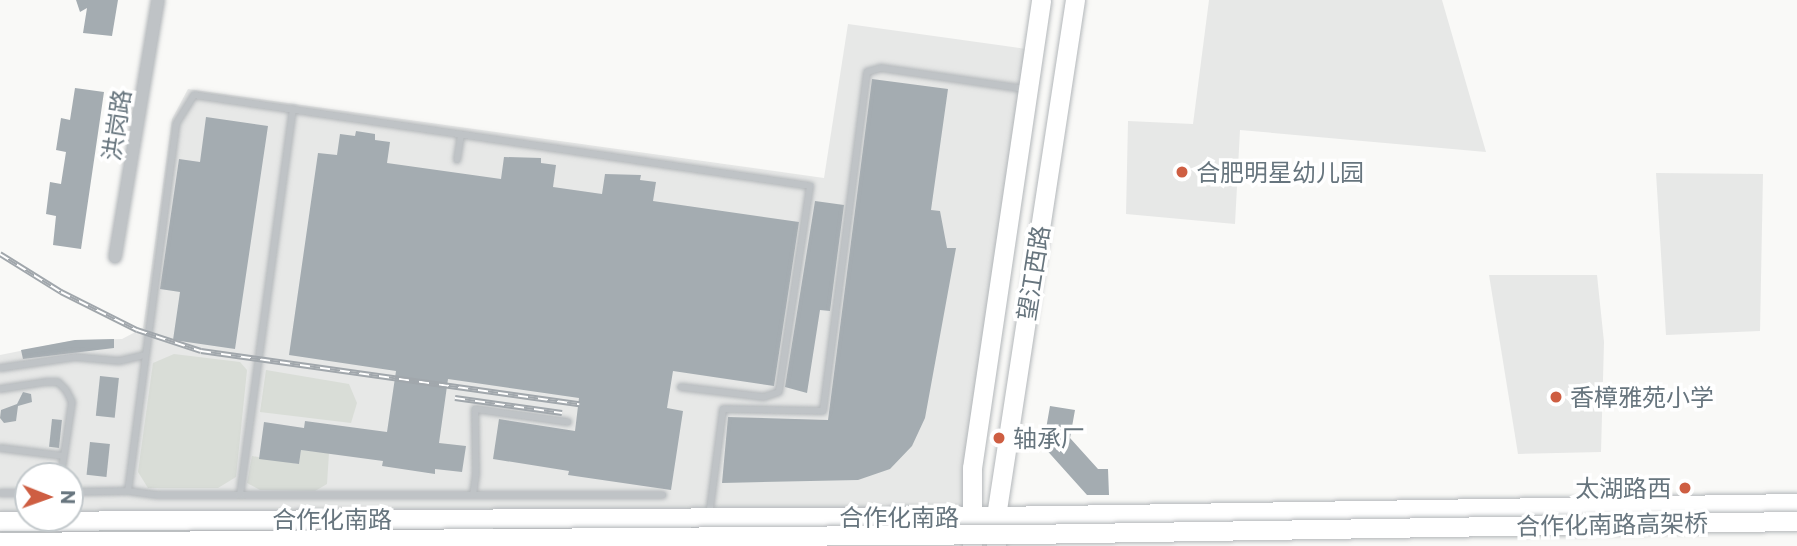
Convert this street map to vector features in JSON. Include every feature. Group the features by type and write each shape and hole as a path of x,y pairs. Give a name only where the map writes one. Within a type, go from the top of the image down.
{"main road":[{"name":"望江西路","path":"972,546 972,468 1041,0"},
{"name":"望江西路","path":"996,546 996,516 1075,0"},
{"name":"合作化南路","path":"0,521 996,516 1797,503"},
{"name":"合作化南路高架桥","path":"0,542 1012,534 1797,521"}],"street":[{"name":"洪岗路","path":"115,257 158,0"}],"lane":[{"path":"709,517 723,409 823,411 867,72 881,68 1028,89"},
{"path":"128,491 176,124 194,95 810,186 779,393 764,397 681,387"},
{"path":"240,495 293,109"},
{"path":"457,160 461,134"},
{"path":"0,368 75,357 118,361 145,355"},
{"path":"0,389 58,382 66,390 72,402 63,462"},
{"path":"473,495 476,474 475,409 568,422"},
{"path":"0,448 64,456"},
{"path":"84,492 128,491 157,495 663,495"}],"shaded area":[{"path":"1209,0 1442,0 1486,152 1240,130 1235,224 1126,214 1128,121 1193,124"},
{"path":"848,24 1034,50 972,516 84,521 84,462 14,462 14,521 0,521 0,355 75,340 122,339 143,328 172,119 188,89 824,178"},
{"path":"1656,173 1763,174 1760,331 1666,335"},
{"name":"香樟雅苑小学","path":"1489,275 1597,275 1604,342 1601,452 1518,454"},
{"path":"174,354 240,362 247,370 236,477 218,488 148,488 138,472 153,363"},
{"path":"266,370 349,384 357,403 351,423 260,412"},
{"path":"301,450 329,453 327,484 315,491 260,490 247,483 252,456 299,464"}],"building":[{"path":"76,0 118,0 112,36 83,33 87,8 80,12"},
{"path":"872,79 948,89 931,210 940,211 947,248 956,248 925,418 912,446 890,469 858,480 722,483 728,417 828,420"},
{"path":"75,88 104,92 81,249 53,245 56,216 46,214 50,182 61,184 66,152 56,150 61,118 70,120"},
{"path":"206,117 268,126 235,349 173,340 180,292 160,289 179,159 200,162"},
{"path":"356,131 375,134 375,140 390,142 387,163 501,179 504,157 541,158 541,163 556,165 553,187 602,194 605,174 641,175 640,180 656,182 653,201 799,222 774,386 673,371 667,408 683,411 671,490 568,475 569,471 493,459 499,419 575,431 579,398 448,379 439,443 466,446 462,472 435,469 435,474 382,466 383,461 301,450 299,464 259,459 264,422 304,428 305,421 387,432 396,371 289,355 318,153 337,155 340,134 355,136"},
{"path":"815,201 844,205 830,311 820,310 807,393 785,387"},
{"path":"114,339 114,348 23,359 21,350 75,340"},
{"path":"100,376 119,378 115,418 96,416"},
{"path":"23,392 31,394 32,402 18,406 16,421 4,423 0,418 1,410 17,404"},
{"path":"1050,406 1075,410 1070,438 1098,469 1108,469 1109,495 1087,495 1043,446"},
{"path":"52,419 62,420 59,448 49,447"},
{"path":"90,442 110,444 106,477 87,475"}],"railway":[{"path":"0,254 61,292 137,330 201,351 579,404"},
{"path":"455,398 562,413"}],"place":[{"name":"合肥明星幼儿园","path":"1182,172"},
{"name":"香樟雅苑小学","path":"1556,397"},
{"name":"轴承厂","path":"999,438"},
{"name":"太湖路西","path":"1685,488"}]}
